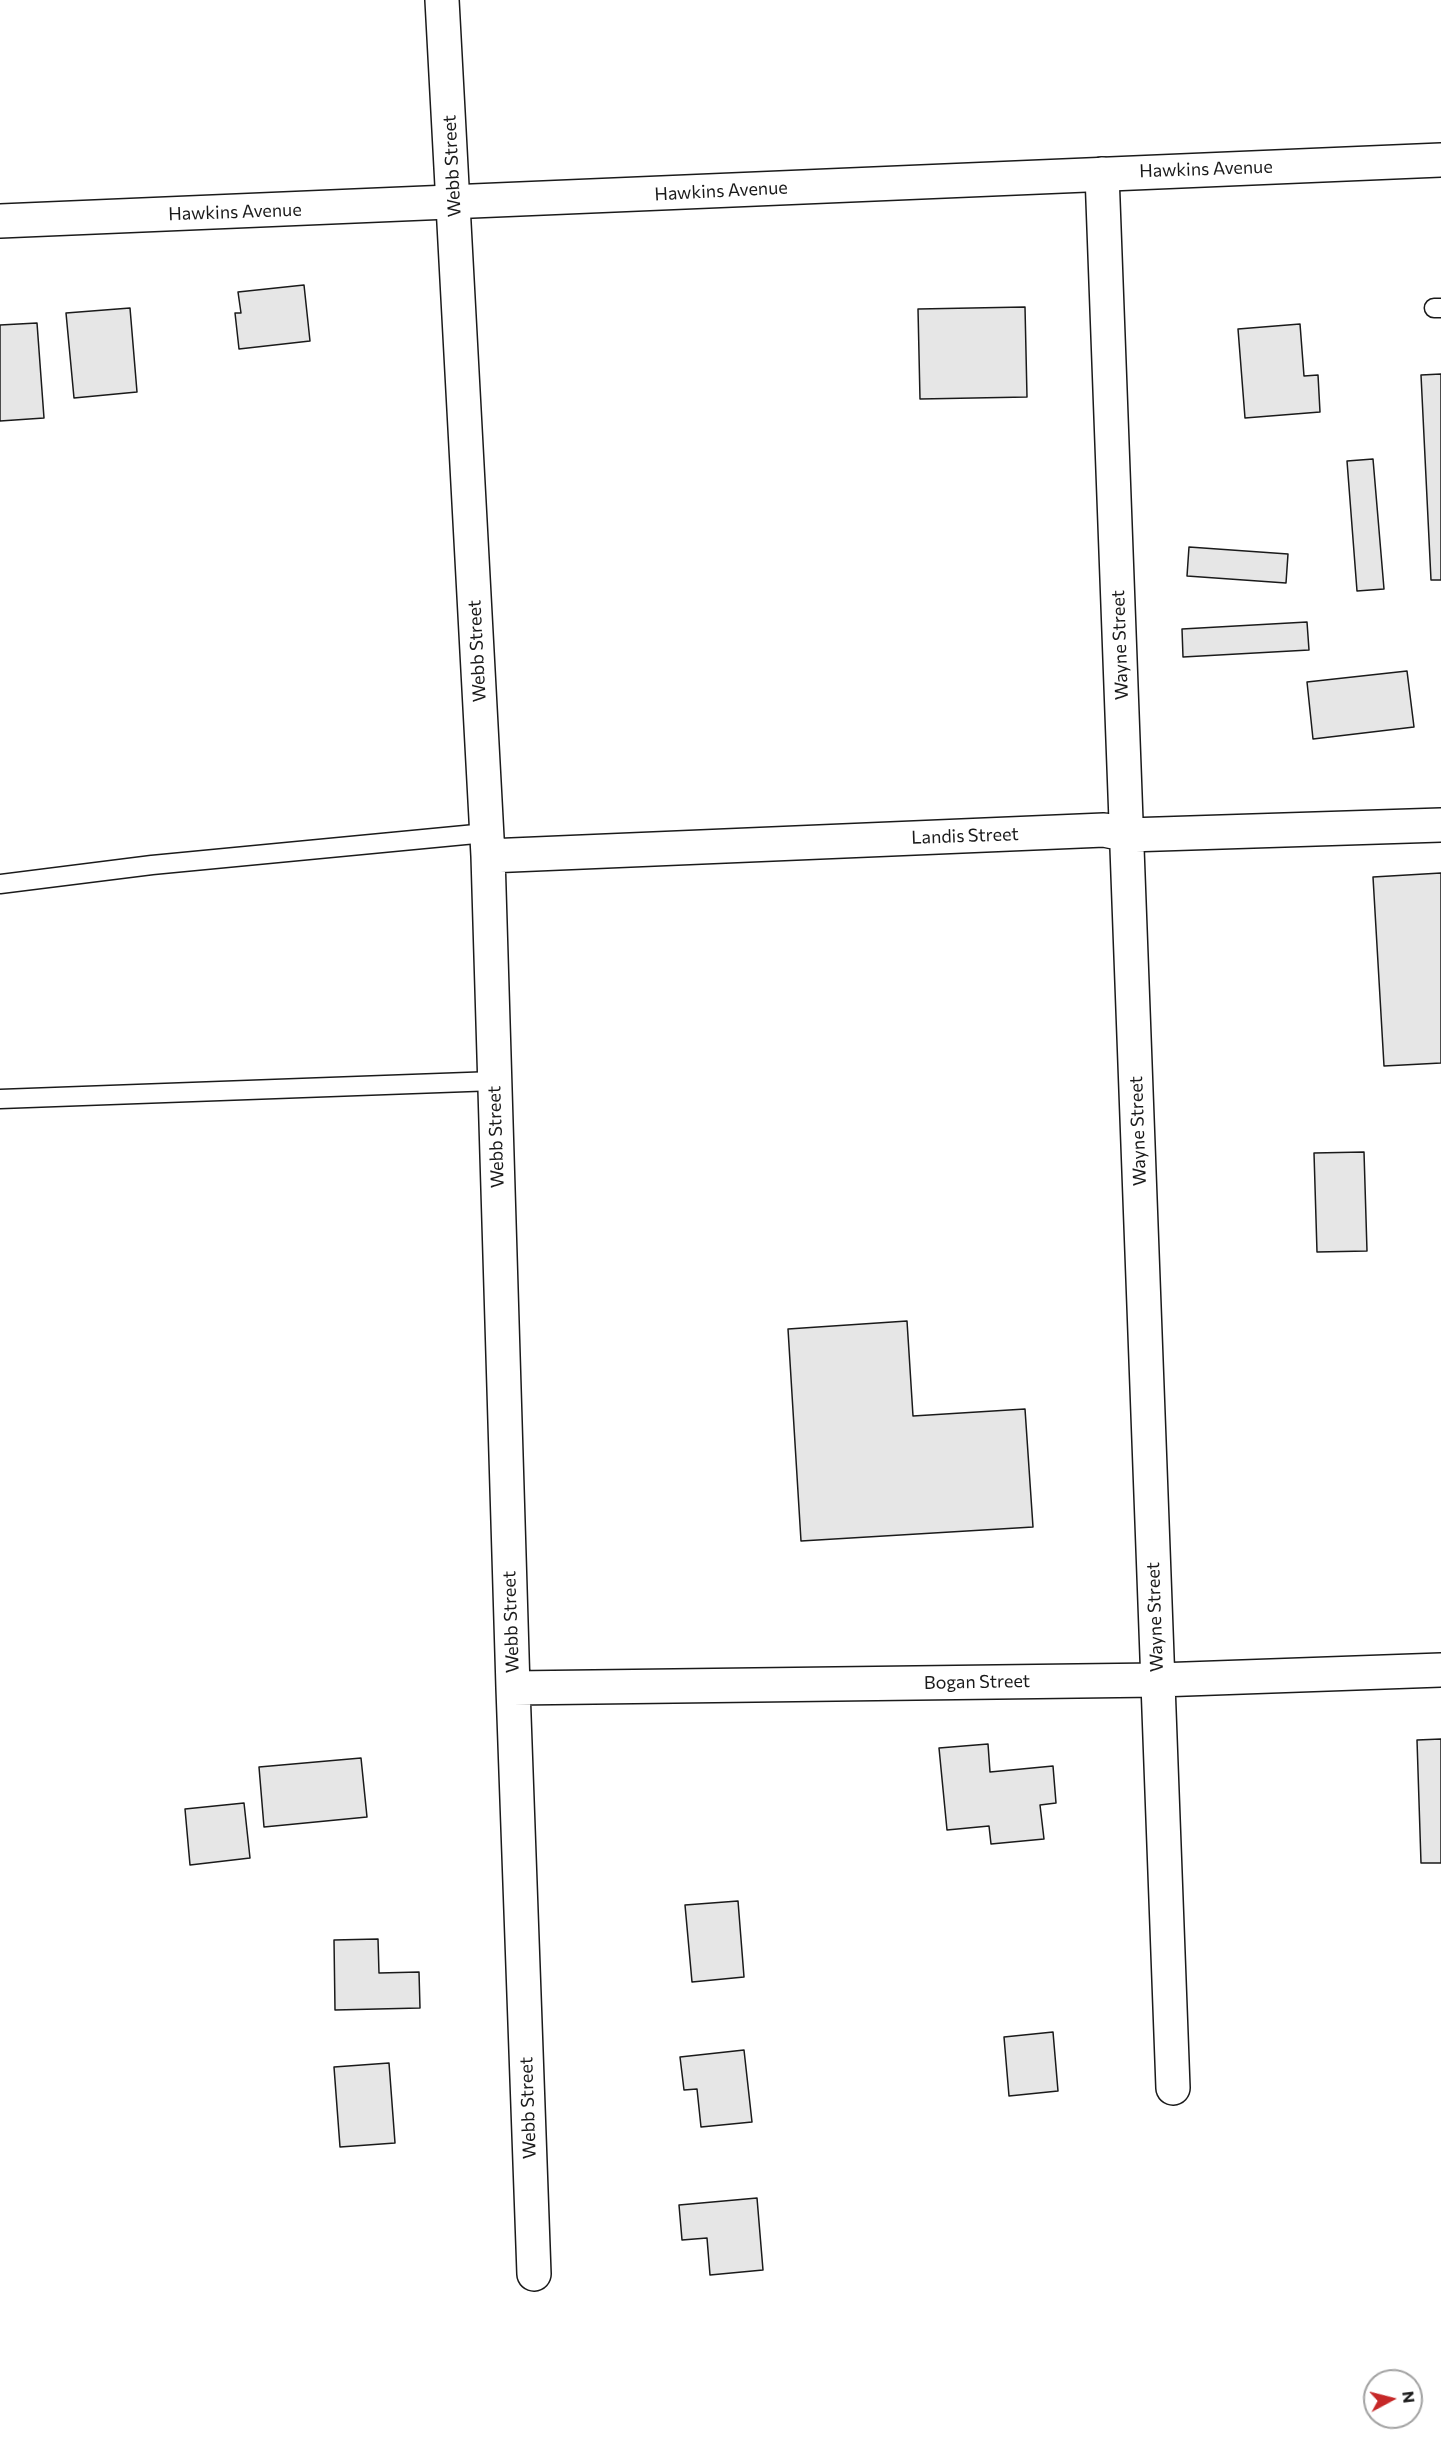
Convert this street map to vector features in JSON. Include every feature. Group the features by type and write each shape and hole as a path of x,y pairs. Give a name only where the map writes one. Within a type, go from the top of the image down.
{"street":[{"name":"Webb Street","path":"442,0 487,844 534,2274"},
{"name":"Hawkins Avenue","path":"0,222 1441,160"},
{"name":"Wayne Street","path":"1102,174 1173,2088"},
{"name":"Landis Street","path":"487,844 1104,830 1128,835 1441,825"},
{"name":"Bogan Street","path":"513,1688 1158,1680 1441,1670"}],"lane":[{"path":"0,884 152,865 487,844"},
{"path":"0,1099 495,1081"}],"building":[{"path":"304,285 310,341 239,349 235,313 241,313 238,292"},
{"path":"1025,307 1027,397 920,399 918,309"},
{"path":"130,308 137,392 74,398 66,313"},
{"path":"37,323 44,418 0,421 0,325"},
{"path":"1300,324 1304,376 1318,375 1320,412 1245,418 1238,329"},
{"path":"1441,374 1441,580 1431,580 1421,375"},
{"path":"1373,459 1384,589 1357,591 1347,461"},
{"path":"1189,547 1288,554 1286,583 1187,576"},
{"path":"1307,622 1309,650 1183,657 1182,629"},
{"path":"1407,671 1414,727 1313,739 1307,682"},
{"path":"1441,873 1441,1063 1384,1066 1373,877"},
{"path":"1364,1152 1367,1251 1317,1252 1314,1153"},
{"path":"907,1321 913,1416 1025,1409 1033,1527 801,1541 788,1329"},
{"path":"1441,1739 1441,1863 1421,1863 1417,1740"},
{"path":"988,1744 990,1772 1053,1766 1056,1803 1040,1805 1044,1839 991,1844 989,1826 947,1830 939,1748"},
{"path":"361,1758 367,1817 264,1827 259,1767"},
{"path":"244,1803 250,1858 190,1865 185,1809"},
{"path":"738,1901 744,1977 692,1982 685,1905"},
{"path":"378,1939 379,1973 419,1972 420,2008 335,2010 334,1940"},
{"path":"1053,2032 1058,2091 1009,2096 1004,2037"},
{"path":"744,2050 752,2122 701,2127 697,2089 684,2090 680,2057"},
{"path":"389,2063 395,2143 340,2147 334,2067"},
{"path":"757,2198 763,2270 710,2275 707,2238 682,2240 679,2205"}]}
